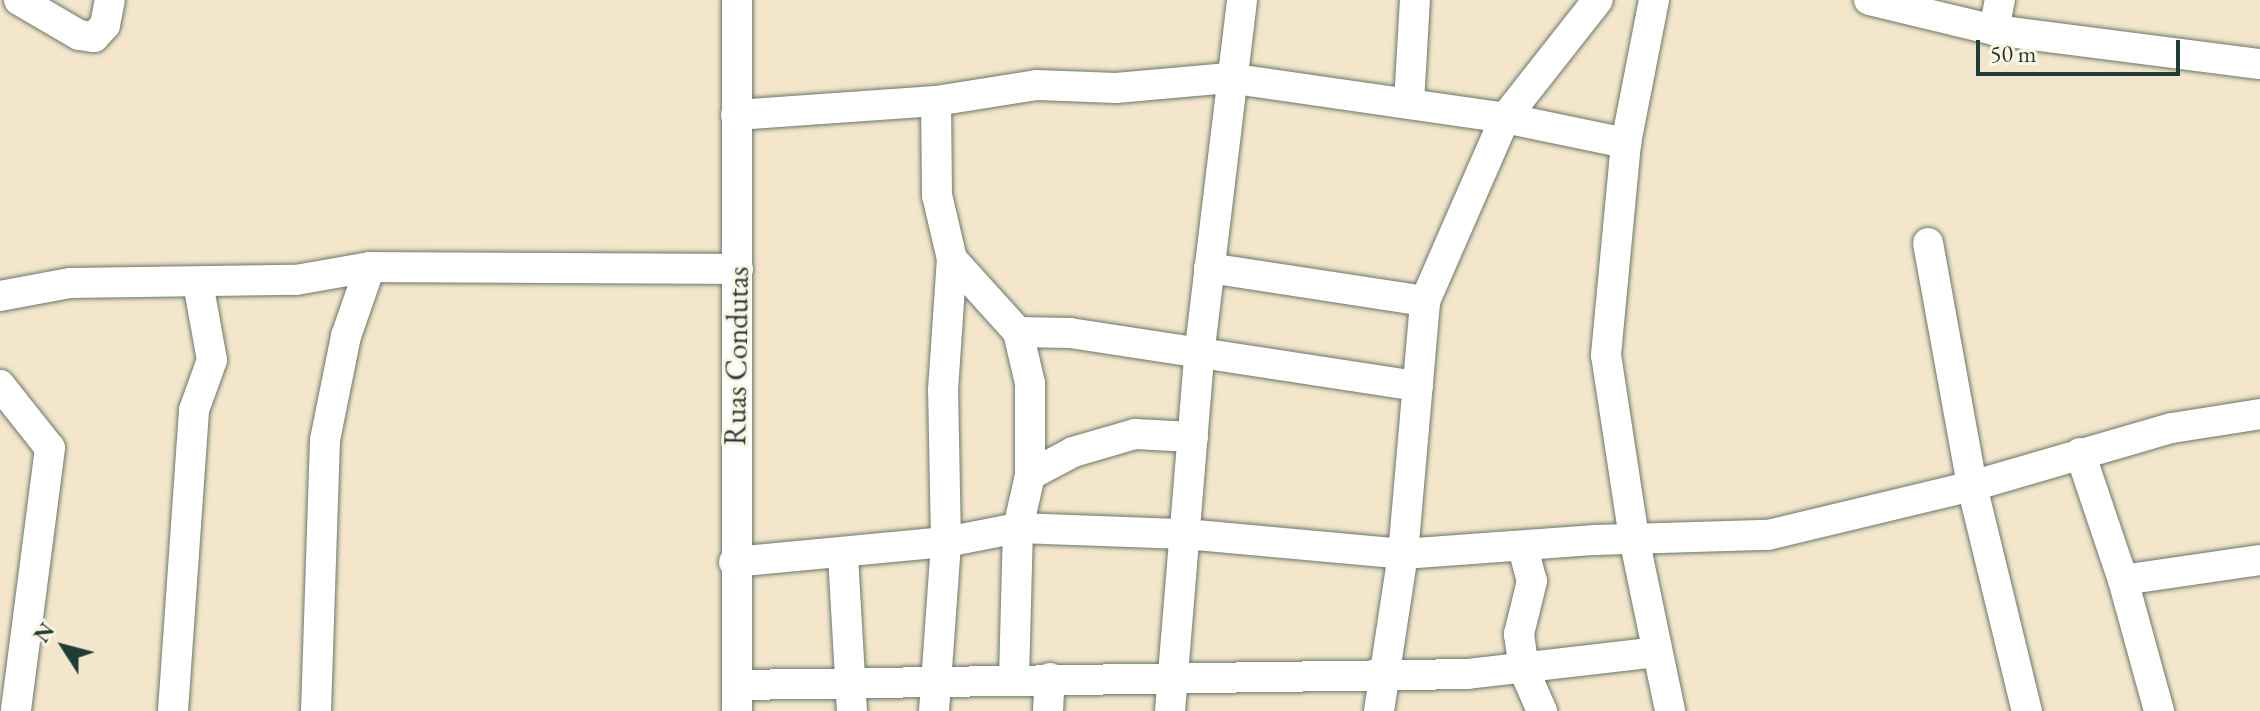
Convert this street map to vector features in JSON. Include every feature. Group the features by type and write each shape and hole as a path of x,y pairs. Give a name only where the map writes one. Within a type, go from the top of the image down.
{"street":[{"path":"19,0 79,35 94,37 105,25 110,0"},
{"name":"Ruas Condutas","path":"737,0 738,269 734,562 737,698"},
{"path":"1170,711 1199,356 1229,78 1242,0"},
{"path":"1409,103 1415,0"},
{"path":"1379,711 1380,677 1403,554 1425,301 1505,118 1598,0"},
{"path":"1654,0 1626,143 1606,355 1634,538 1670,711"},
{"path":"1869,0 1994,30 2260,64"},
{"path":"1994,30 2000,0"},
{"path":"736,115 936,101 1037,85 1116,88 1229,78 1505,118 1626,143"},
{"path":"934,711 946,542 943,390 952,259 937,195 936,101"},
{"path":"1928,243 1972,486 2027,711"},
{"path":"952,259 1018,332 1030,383 1030,475 1018,528 1014,679"},
{"path":"316,711 325,440 346,336 370,267"},
{"path":"0,296 70,283 296,280 370,267 738,269"},
{"path":"1209,268 1425,301"},
{"path":"173,711 194,410 212,360 198,283"},
{"path":"1018,332 1070,333 1199,356 1418,386"},
{"path":"0,385 50,448 16,711"},
{"path":"734,562 843,556 946,542 1018,528 1185,534 1403,554 1634,538 1768,535 1972,486 2172,428 2260,414"},
{"path":"1030,475 1073,452 1135,434 1193,437"},
{"path":"2080,453 2123,580 2159,711"},
{"path":"1523,548 1532,581 1519,634 1524,670 1542,711"},
{"path":"843,556 852,697"},
{"path":"2123,580 2260,560"},
{"path":"737,698 852,697 934,680 1174,675 1380,677 1524,670 1657,652"},
{"path":"1048,711 1050,678"}]}
